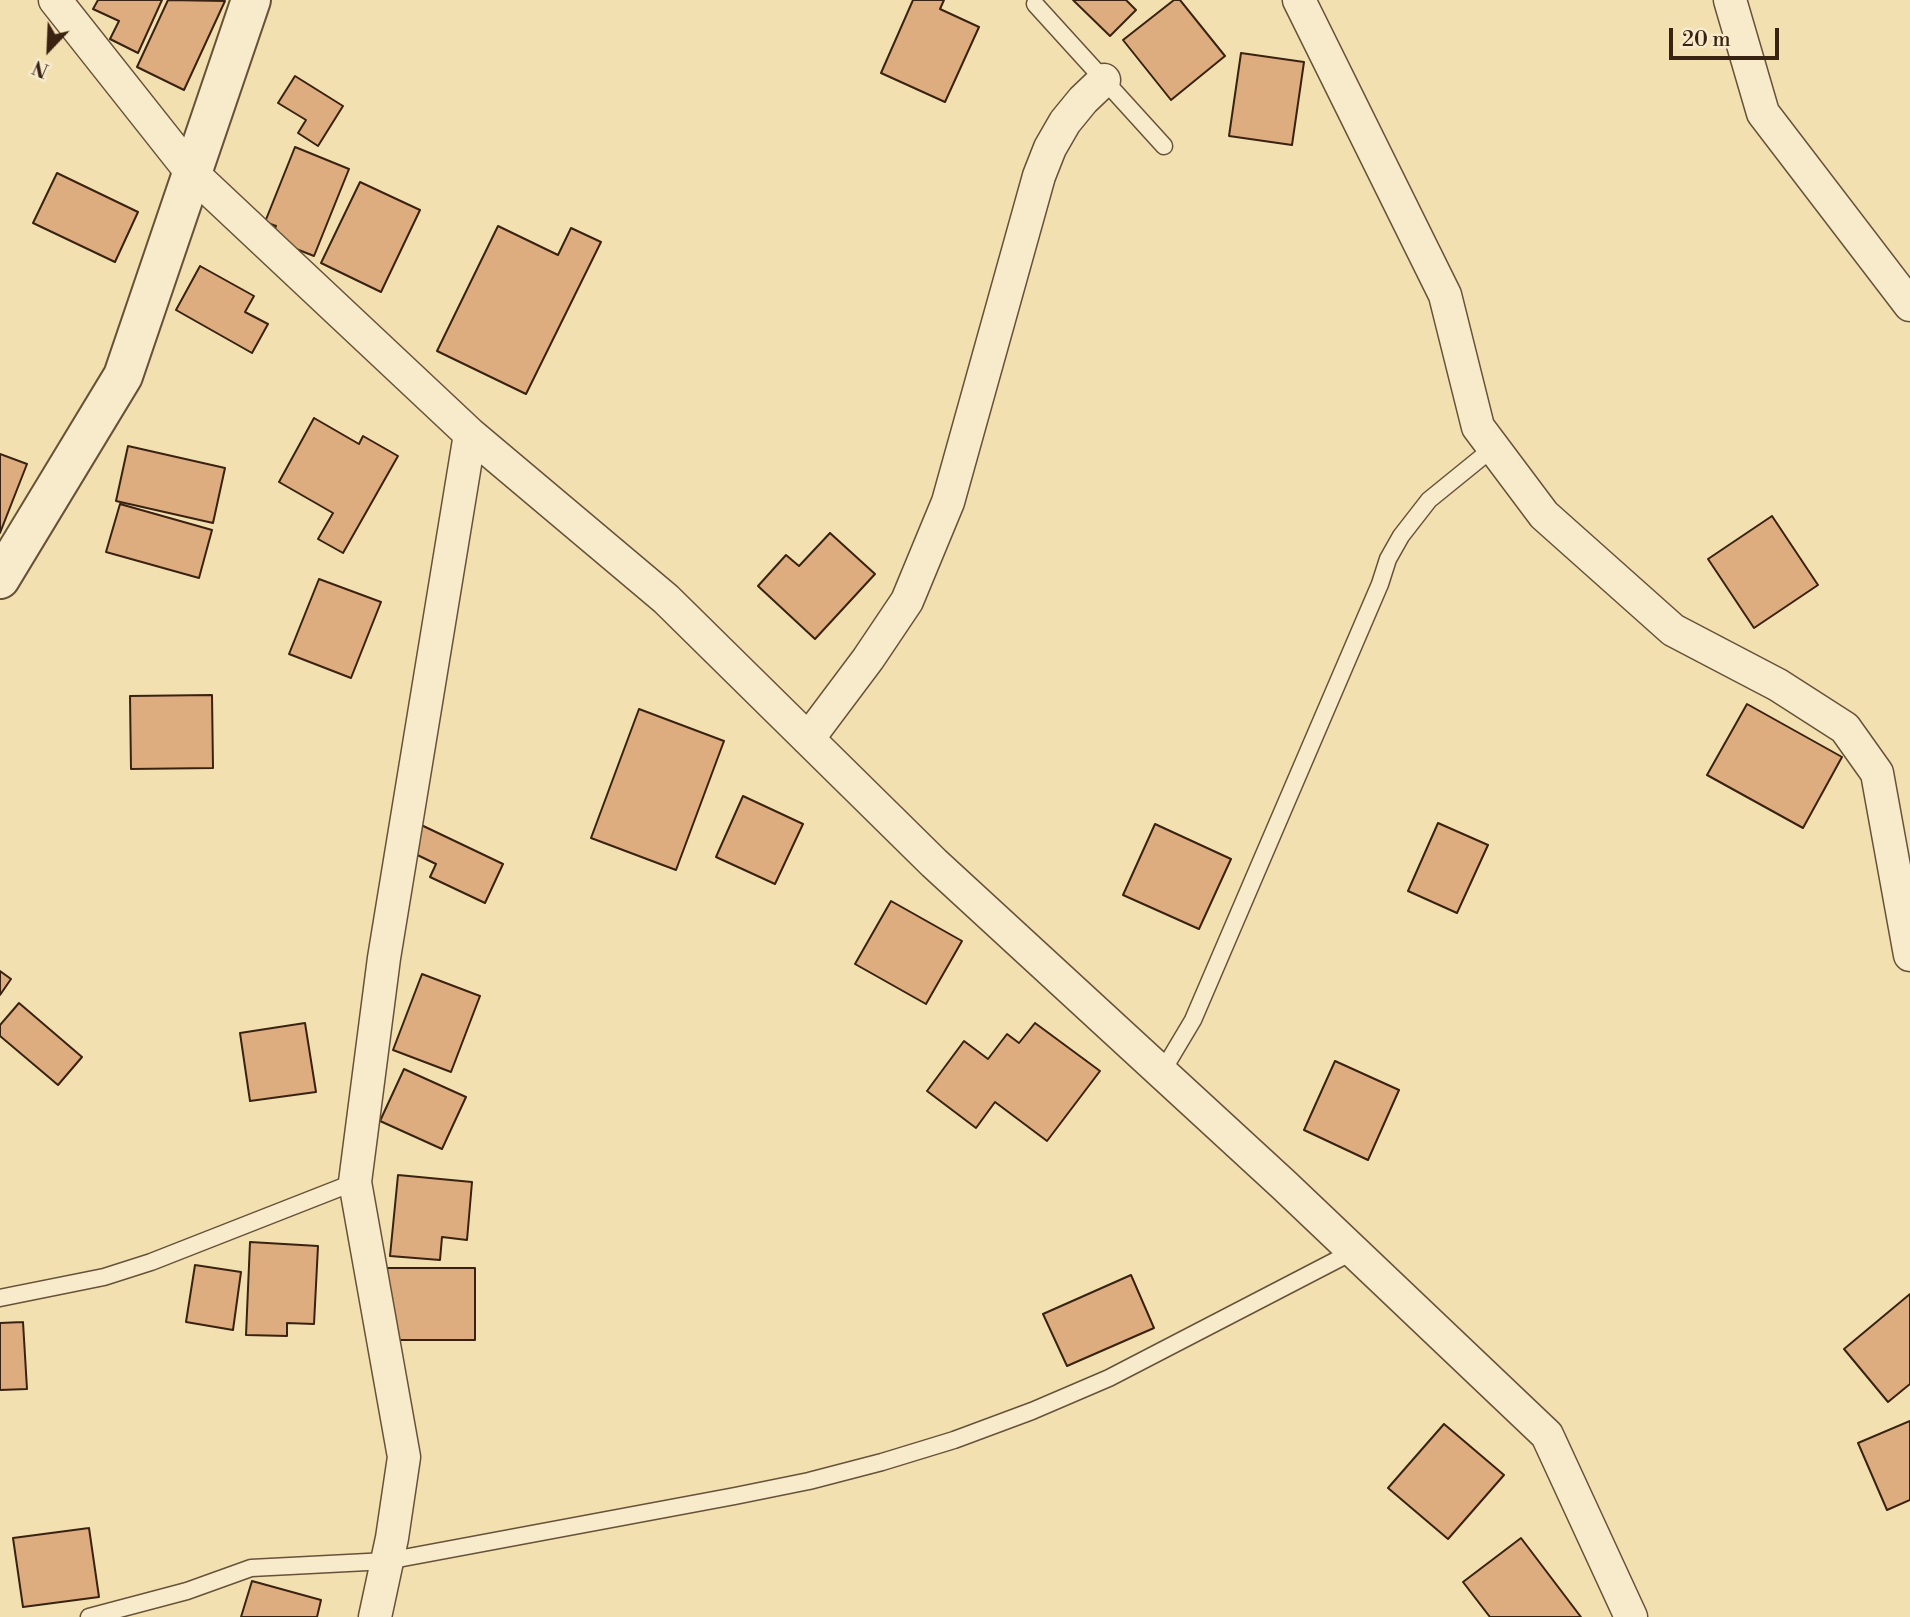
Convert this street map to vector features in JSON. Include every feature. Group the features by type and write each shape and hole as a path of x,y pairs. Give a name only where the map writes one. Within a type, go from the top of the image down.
{"street":[{"path":"55,0 192,173 470,434 666,599 934,863 1354,1251 1547,1435 1631,1617"},
{"path":"0,579 123,376 251,0"},
{"path":"1299,0 1445,295 1478,427 1544,515 1673,630 1779,685 1845,728 1877,773 1910,955"},
{"path":"1730,0 1763,113 1910,305"},
{"path":"808,739 869,659 907,601 948,502 1039,176 1050,148 1065,122 1104,80"},
{"path":"375,1617 404,1457 355,1182 384,958 470,434"}],"lane":[{"path":"1035,4 1164,146"},
{"path":"1162,1072 1193,1020 1394,548 1414,517 1429,500 1493,447"},
{"path":"0,1298 92,1280 151,1262 355,1182"},
{"path":"89,1617 187,1591 251,1568 387,1561 809,1481 882,1462 954,1440 1109,1378 1354,1251"}],"building":[{"path":"98,0 162,0 138,53 110,39 119,21 93,9"},
{"path":"168,0 225,1 184,90 137,67"},
{"path":"913,0 944,0 940,9 979,27 945,102 881,73"},
{"path":"1073,0 1126,0 1136,10 1110,36"},
{"path":"1174,0 1180,0 1225,56 1171,100 1123,40"},
{"path":"1241,53 1304,62 1292,145 1229,136"},
{"path":"295,76 343,106 318,146 298,133 306,120 278,103"},
{"path":"295,147 349,169 314,256 271,239 276,226 265,222"},
{"path":"57,173 138,212 115,262 33,223"},
{"path":"360,182 420,210 381,292 321,263"},
{"path":"498,226 558,255 571,228 601,242 526,394 437,351"},
{"path":"200,266 254,296 245,312 268,324 252,353 176,310"},
{"path":"314,418 359,444 363,436 398,456 343,553 318,539 333,513 279,482"},
{"path":"128,446 225,468 213,523 116,501"},
{"path":"0,454 27,464 0,533"},
{"path":"120,504 212,530 199,578 106,552"},
{"path":"1772,516 1818,585 1754,628 1708,559"},
{"path":"830,533 875,574 815,639 758,586 786,555 799,566"},
{"path":"319,579 381,602 351,678 289,654"},
{"path":"212,695 213,768 131,769 130,696"},
{"path":"1747,704 1842,757 1803,828 1707,775"},
{"path":"639,709 724,741 676,870 591,838"},
{"path":"743,796 803,824 775,884 716,857"},
{"path":"417,823 503,864 485,903 430,877 436,864 405,849"},
{"path":"1438,823 1488,845 1457,913 1408,891"},
{"path":"1155,824 1231,859 1199,929 1123,895"},
{"path":"891,901 962,941 926,1004 855,964"},
{"path":"0,971 11,979 0,995"},
{"path":"422,974 480,996 451,1072 393,1050"},
{"path":"19,1003 82,1057 58,1085 0,1036 0,1025"},
{"path":"305,1023 316,1092 250,1101 240,1033"},
{"path":"1035,1023 1100,1071 1047,1141 995,1102 976,1128 927,1091 964,1041 988,1059 1007,1034 1019,1043"},
{"path":"1335,1061 1399,1090 1368,1160 1304,1130"},
{"path":"404,1069 466,1097 442,1149 380,1121"},
{"path":"398,1175 472,1182 467,1240 442,1237 440,1260 390,1256"},
{"path":"250,1242 318,1246 314,1324 287,1323 287,1336 246,1335"},
{"path":"195,1265 241,1272 233,1330 186,1322"},
{"path":"386,1268 475,1268 475,1340 387,1340"},
{"path":"1131,1275 1154,1328 1067,1366 1043,1314"},
{"path":"1910,1294 1910,1384 1888,1402 1844,1349"},
{"path":"23,1322 27,1389 0,1390 0,1323"},
{"path":"1910,1421 1910,1500 1887,1510 1858,1443"},
{"path":"1444,1424 1504,1475 1448,1539 1388,1488"},
{"path":"89,1528 99,1597 23,1607 13,1538"},
{"path":"1521,1538 1581,1617 1490,1617 1463,1582"},
{"path":"252,1581 321,1600 317,1617 241,1617"}]}
